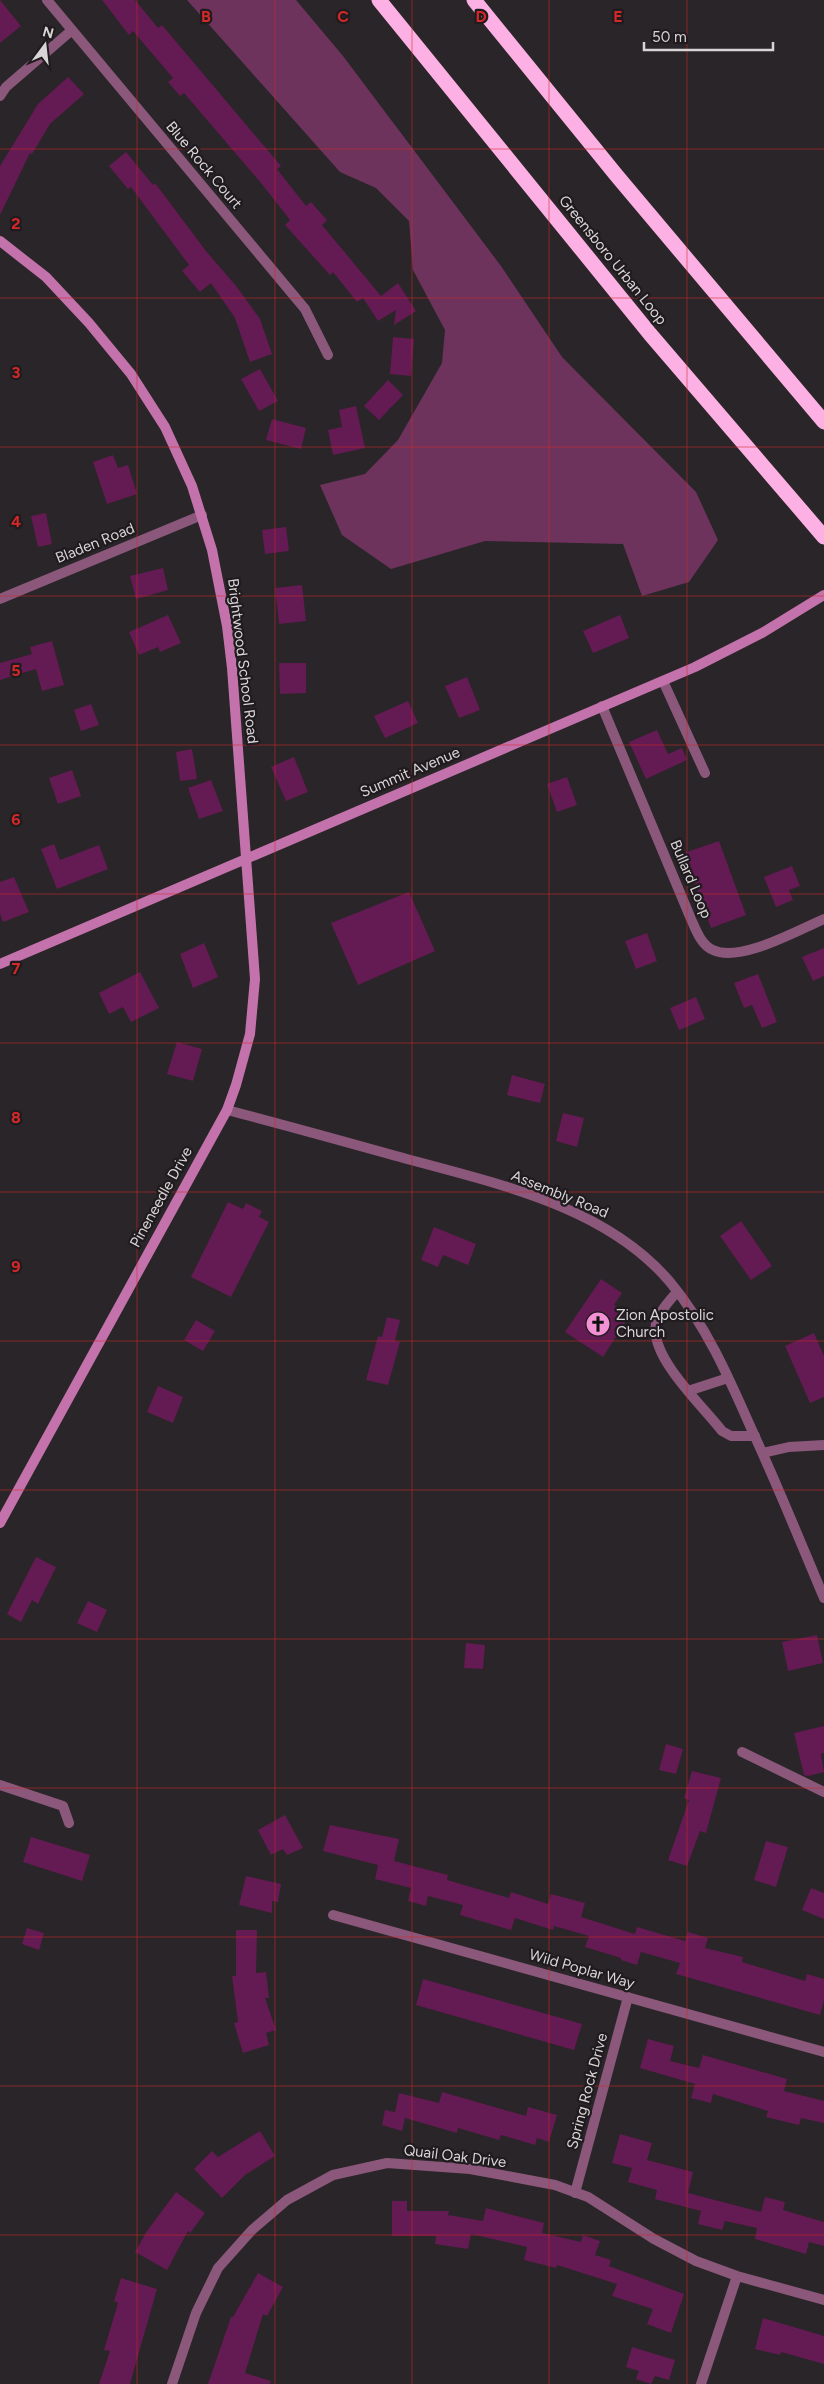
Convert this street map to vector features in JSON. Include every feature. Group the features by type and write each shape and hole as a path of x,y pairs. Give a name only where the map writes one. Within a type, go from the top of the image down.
{"highway":[{"name":"Greensboro Urban Loop","path":"379,0 650,334 824,538"},
{"path":"474,0 617,176 786,374 824,422"},
{"path":"786,374 824,413"}],"main road":[{"name":"Brightwood School Road","path":"0,241 46,277 131,374 164,427 192,486 202,515 220,586 227,626 239,744 246,858"},
{"name":"Summit Avenue","path":"0,964 663,681 730,650 824,595"},
{"name":"Pineneedle Drive","path":"0,1523 226,1110 244,1060 254,1008 254,952 246,858"}],"street":[{"name":"Blue Rock Court","path":"47,0 305,309 328,355"},
{"path":"0,96 6,87 72,30"},
{"name":"Bladen Road","path":"0,599 202,515"},
{"path":"663,681 705,773"},
{"name":"Bullard Loop","path":"602,706 691,919 700,939 711,950 734,953 754,949 824,919"},
{"name":"Assembly Road","path":"226,1110 456,1172 552,1204 608,1230 630,1245 653,1264 677,1292 701,1327 728,1378 763,1453 824,1598"},
{"path":"677,1292 664,1308 656,1325 658,1343 675,1377 722,1431 731,1436 755,1436"},
{"path":"688,1391 728,1378"},
{"path":"763,1453 789,1447 824,1445"},
{"path":"742,1752 824,1792"},
{"path":"0,1785 63,1806 69,1823"},
{"name":"Wild Poplar Way","path":"332,1915 824,2052"},
{"name":"Spring Rock Drive","path":"575,2193 628,1997"},
{"name":"Quail Oak Drive","path":"172,2384 196,2313 218,2268 252,2230 287,2200 333,2175 387,2164 425,2164 470,2169 555,2185 588,2197 654,2239 696,2261 737,2276 824,2300"},
{"path":"701,2384 737,2276"}],"shaded area":[{"path":"187,0 296,0 343,56 501,266 562,357 696,492 718,540 689,582 642,596 623,544 485,541 391,569 342,535 320,485 365,474 398,440 442,363 445,330 413,270 409,221 376,188 340,172"}],"building":[{"path":"0,0 21,26 0,43"},
{"path":"102,0 135,0 158,28 162,25 281,166 277,169 306,206 311,202 327,220 322,225 381,296 398,283 416,311 394,325 396,310 378,321 363,298 357,302 333,272 330,275 285,225 290,220 261,183 184,93 180,96 168,82 173,78 133,31 129,35"},
{"path":"68,77 84,94 50,124 32,154 30,153 0,215 0,166 38,104"},
{"path":"126,152 153,185 155,183 206,251 237,287 260,319 272,354 250,362 235,318 211,283 200,292 182,271 189,265 131,187 128,189 109,166"},
{"path":"393,337 414,339 411,376 390,374"},
{"path":"260,369 278,401 259,411 241,379"},
{"path":"388,380 403,395 379,420 364,406"},
{"path":"356,406 365,448 333,455 328,430 342,427 339,410"},
{"path":"272,419 306,428 301,449 266,440"},
{"path":"113,455 118,468 128,465 137,494 107,504 93,462"},
{"path":"46,513 52,544 38,547 31,516"},
{"path":"286,527 289,551 265,554 262,530"},
{"path":"163,568 168,590 136,599 130,576"},
{"path":"302,585 306,621 279,624 275,588"},
{"path":"168,615 181,643 160,652 158,647 139,655 129,632"},
{"path":"620,615 629,638 593,653 583,631"},
{"path":"52,641 64,685 42,691 36,669 0,680 0,663 32,654 30,647"},
{"path":"279,663 306,663 306,693 280,694"},
{"path":"467,677 480,710 459,718 445,686"},
{"path":"408,701 418,723 385,738 374,716"},
{"path":"91,704 99,725 81,731 74,710"},
{"path":"657,730 668,754 682,748 687,760 646,779 629,742"},
{"path":"192,749 197,779 180,781 176,752"},
{"path":"294,757 308,792 286,801 271,767"},
{"path":"72,770 81,796 58,804 49,778"},
{"path":"567,777 577,805 557,812 547,784"},
{"path":"211,780 223,811 199,819 188,788"},
{"path":"719,841 746,915 711,928 684,853"},
{"path":"54,844 60,860 99,845 108,869 57,889 41,849"},
{"path":"792,866 800,886 789,890 793,900 776,907 764,877"},
{"path":"14,877 29,912 3,922 0,914 0,882"},
{"path":"409,892 435,951 358,985 331,923"},
{"path":"647,933 657,961 636,969 625,941"},
{"path":"204,943 218,977 193,988 180,954"},
{"path":"824,948 824,976 813,981 802,957"},
{"path":"140,972 159,1008 131,1022 123,1007 109,1014 99,993"},
{"path":"758,974 777,1022 762,1028 752,1005 744,1008 734,983"},
{"path":"696,997 705,1019 679,1030 670,1008"},
{"path":"177,1042 202,1049 193,1081 167,1074"},
{"path":"512,1075 545,1084 540,1103 507,1095"},
{"path":"563,1113 584,1118 577,1147 556,1141"},
{"path":"228,1202 243,1209 246,1203 262,1211 259,1217 269,1222 231,1297 191,1277"},
{"path":"741,1221 772,1266 751,1280 720,1236"},
{"path":"434,1227 476,1244 468,1265 443,1255 438,1267 421,1260"},
{"name":"Zion Apostolic Church","path":"601,1279 622,1293 614,1305 630,1315 603,1357 565,1332"},
{"path":"387,1317 400,1320 395,1341 400,1342 388,1385 366,1380 378,1336 382,1337"},
{"path":"196,1320 215,1331 203,1351 184,1340"},
{"path":"814,1333 824,1356 824,1397 810,1403 785,1346"},
{"path":"158,1386 183,1397 173,1423 147,1412"},
{"path":"36,1557 56,1567 38,1604 32,1600 21,1622 7,1614"},
{"path":"88,1601 107,1610 97,1632 77,1623"},
{"path":"817,1635 823,1663 788,1671 782,1642"},
{"path":"466,1643 485,1645 483,1669 464,1668"},
{"path":"824,1726 824,1753 821,1754 824,1772 808,1776 804,1775 794,1733"},
{"path":"666,1744 683,1749 676,1774 659,1770"},
{"path":"692,1771 721,1778 706,1833 700,1831 687,1866 668,1860 689,1800 684,1798"},
{"path":"285,1815 303,1848 287,1855 283,1849 271,1855 258,1830"},
{"path":"330,1825 399,1839 394,1861 448,1875 447,1880 509,1898 511,1892 548,1904 551,1894 585,1903 581,1917 635,1934 637,1927 685,1941 688,1932 708,1938 705,1948 743,1957 742,1962 805,1981 807,1974 824,1979 824,2000 820,2015 676,1974 680,1963 641,1952 637,1965 621,1960 621,1958 585,1947 589,1936 554,1926 553,1930 515,1918 511,1930 460,1915 463,1905 428,1896 426,1906 408,1901 411,1888 375,1879 378,1865 323,1851"},
{"path":"31,1837 90,1855 82,1881 23,1862"},
{"path":"766,1841 788,1847 776,1887 754,1880"},
{"path":"246,1876 281,1884 278,1902 272,1901 272,1913 239,1905"},
{"path":"811,1888 824,1893 824,1919 802,1910"},
{"path":"27,1928 44,1933 39,1950 22,1944"},
{"path":"236,1930 257,1930 256,1973 266,1972 269,1998 265,1998 276,2030 266,2033 269,2045 243,2053 234,2023 238,2022 232,1976 236,1976"},
{"path":"423,1979 582,2024 574,2050 416,2005"},
{"path":"648,2039 674,2046 670,2061 699,2068 703,2055 787,2079 784,2091 824,2101 824,2123 801,2118 799,2125 766,2117 768,2111 713,2094 711,2103 691,2098 695,2084 640,2068"},
{"path":"442,2092 526,2116 528,2107 557,2115 549,2142 537,2138 535,2145 501,2135 499,2140 458,2128 457,2133 405,2118 402,2131 382,2125 385,2110 395,2112 399,2093 439,2103"},
{"path":"260,2131 275,2156 245,2175 222,2198 194,2169 212,2151 218,2157"},
{"path":"620,2134 652,2143 647,2160 693,2172 688,2193 761,2212 765,2197 785,2202 783,2210 824,2222 824,2246 809,2242 806,2254 755,2239 757,2228 725,2221 722,2230 698,2224 701,2211 655,2199 657,2190 628,2182 632,2168 612,2163"},
{"path":"176,2192 205,2213 190,2233 188,2231 167,2270 135,2252 147,2231"},
{"path":"392,2201 407,2201 407,2211 449,2211 448,2215 483,2221 486,2208 544,2223 542,2233 581,2242 583,2235 600,2241 595,2255 611,2260 609,2266 684,2294 671,2333 647,2324 653,2309 612,2296 617,2284 557,2265 556,2268 524,2260 527,2247 471,2234 468,2249 435,2244 436,2236 392,2236"},
{"path":"258,2273 283,2287 267,2316 263,2314 245,2373 271,2381 270,2384 208,2384 231,2317 233,2317"},
{"path":"121,2278 157,2289 130,2384 99,2384 110,2351 104,2350 118,2303 114,2301"},
{"path":"763,2318 824,2336 824,2364 781,2352 780,2355 755,2349"},
{"path":"632,2347 675,2360 669,2380 655,2376 651,2384 636,2379 639,2371 626,2367"}],"place":[{"name":"Zion Apostolic Church","path":"598,1324"}]}
